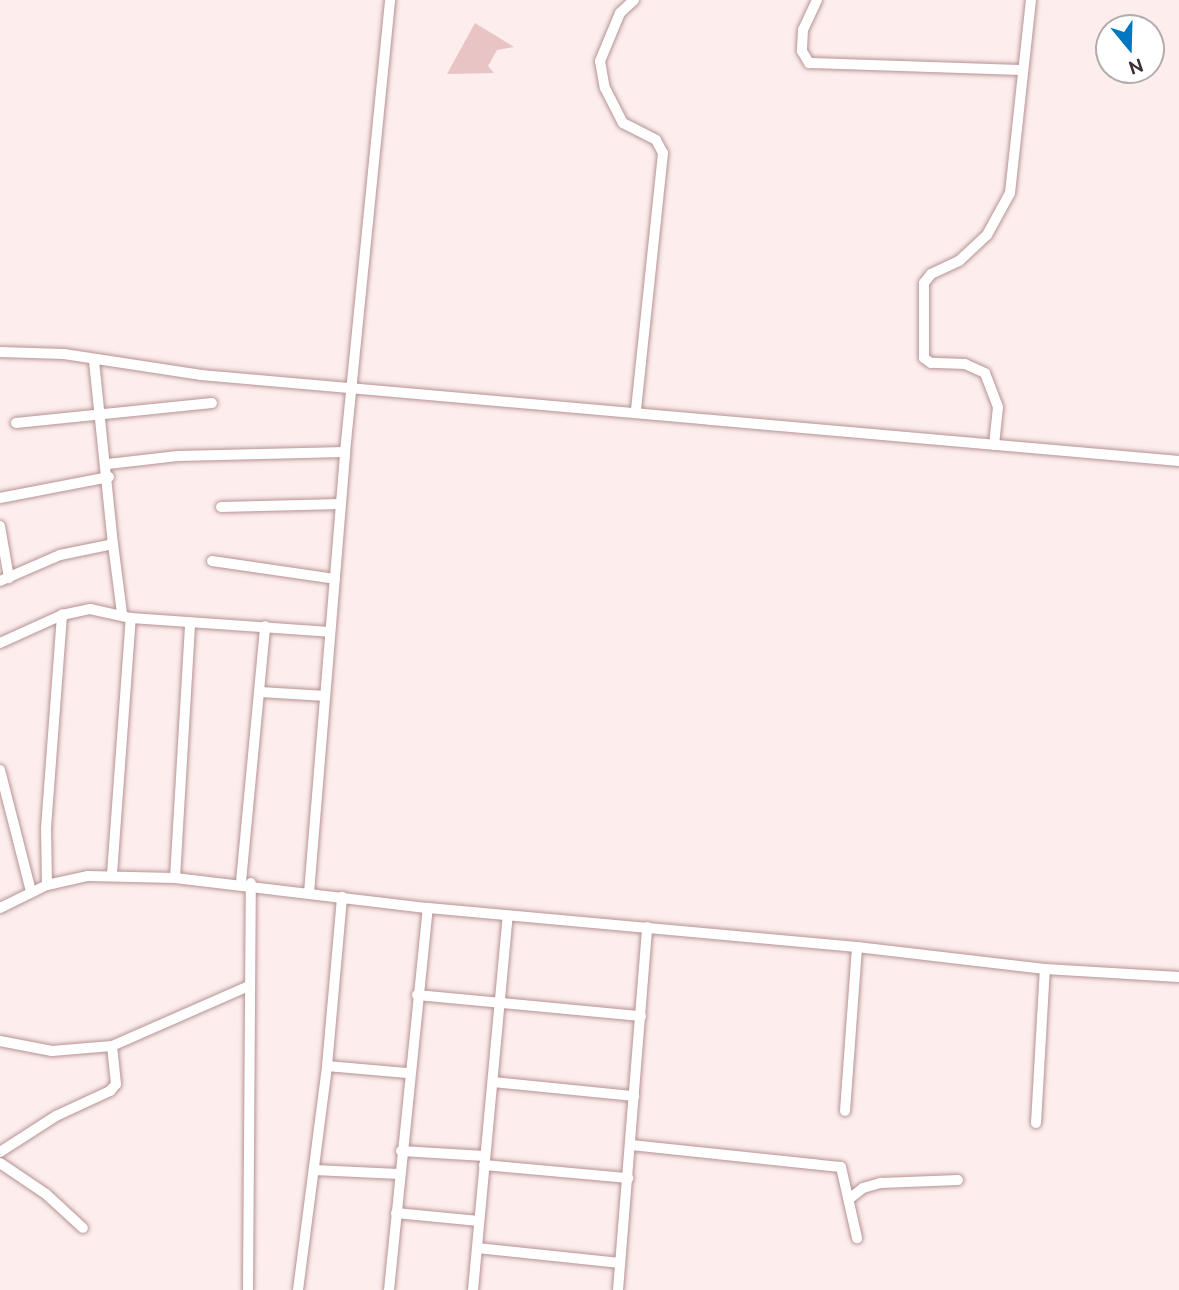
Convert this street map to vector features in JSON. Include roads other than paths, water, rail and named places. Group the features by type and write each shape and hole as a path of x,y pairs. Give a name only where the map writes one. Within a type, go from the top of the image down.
{"street":[{"path":"309,893 345,452 354,388 390,0"},
{"path":"634,0 620,13 600,61 605,88 623,123 656,140 663,153 636,410"},
{"path":"817,0 803,30 802,51 809,63 1023,71"},
{"path":"994,445 998,407 985,373 965,364 931,363 924,358 924,283 928,276 955,264 987,235 1006,203 1015,174 1031,0"},
{"path":"0,352 64,354 94,361 354,388 636,410 1179,461"},
{"path":"94,361 108,464 113,544 127,615 112,874"},
{"path":"16,424 212,403"},
{"path":"108,464 178,456 345,452"},
{"path":"0,498 109,477"},
{"path":"221,507 341,504"},
{"path":"0,526 4,579 60,555 113,544"},
{"path":"212,561 335,579"},
{"path":"0,643 62,615 90,609 190,622 330,632"},
{"path":"47,885 46,828 62,615"},
{"path":"175,878 190,622"},
{"path":"248,1290 249,986 246,883 265,626"},
{"path":"261,692 325,695"},
{"path":"0,770 31,892"},
{"path":"0,908 47,885 112,874 246,883 428,908 857,947 1045,969 1179,977"},
{"path":"298,1290 327,1066 342,897"},
{"path":"389,1290 407,1073 428,908"},
{"path":"473,1290 508,916"},
{"path":"618,1290 647,927"},
{"path":"845,1111 857,947"},
{"path":"1036,1123 1045,969"},
{"path":"0,1041 52,1051 112,1046 249,986"},
{"path":"417,995 641,1016"},
{"path":"0,1152 56,1116 110,1091 116,1084 112,1046"},
{"path":"327,1066 407,1073"},
{"path":"493,1082 634,1096"},
{"path":"631,1145 833,1165 844,1173 857,1238"},
{"path":"401,1151 628,1178"},
{"path":"0,1164 46,1194 83,1228"},
{"path":"314,1170 399,1174"},
{"path":"849,1199 863,1188 881,1182 958,1180"},
{"path":"396,1213 479,1221"},
{"path":"477,1248 620,1263"}]}
